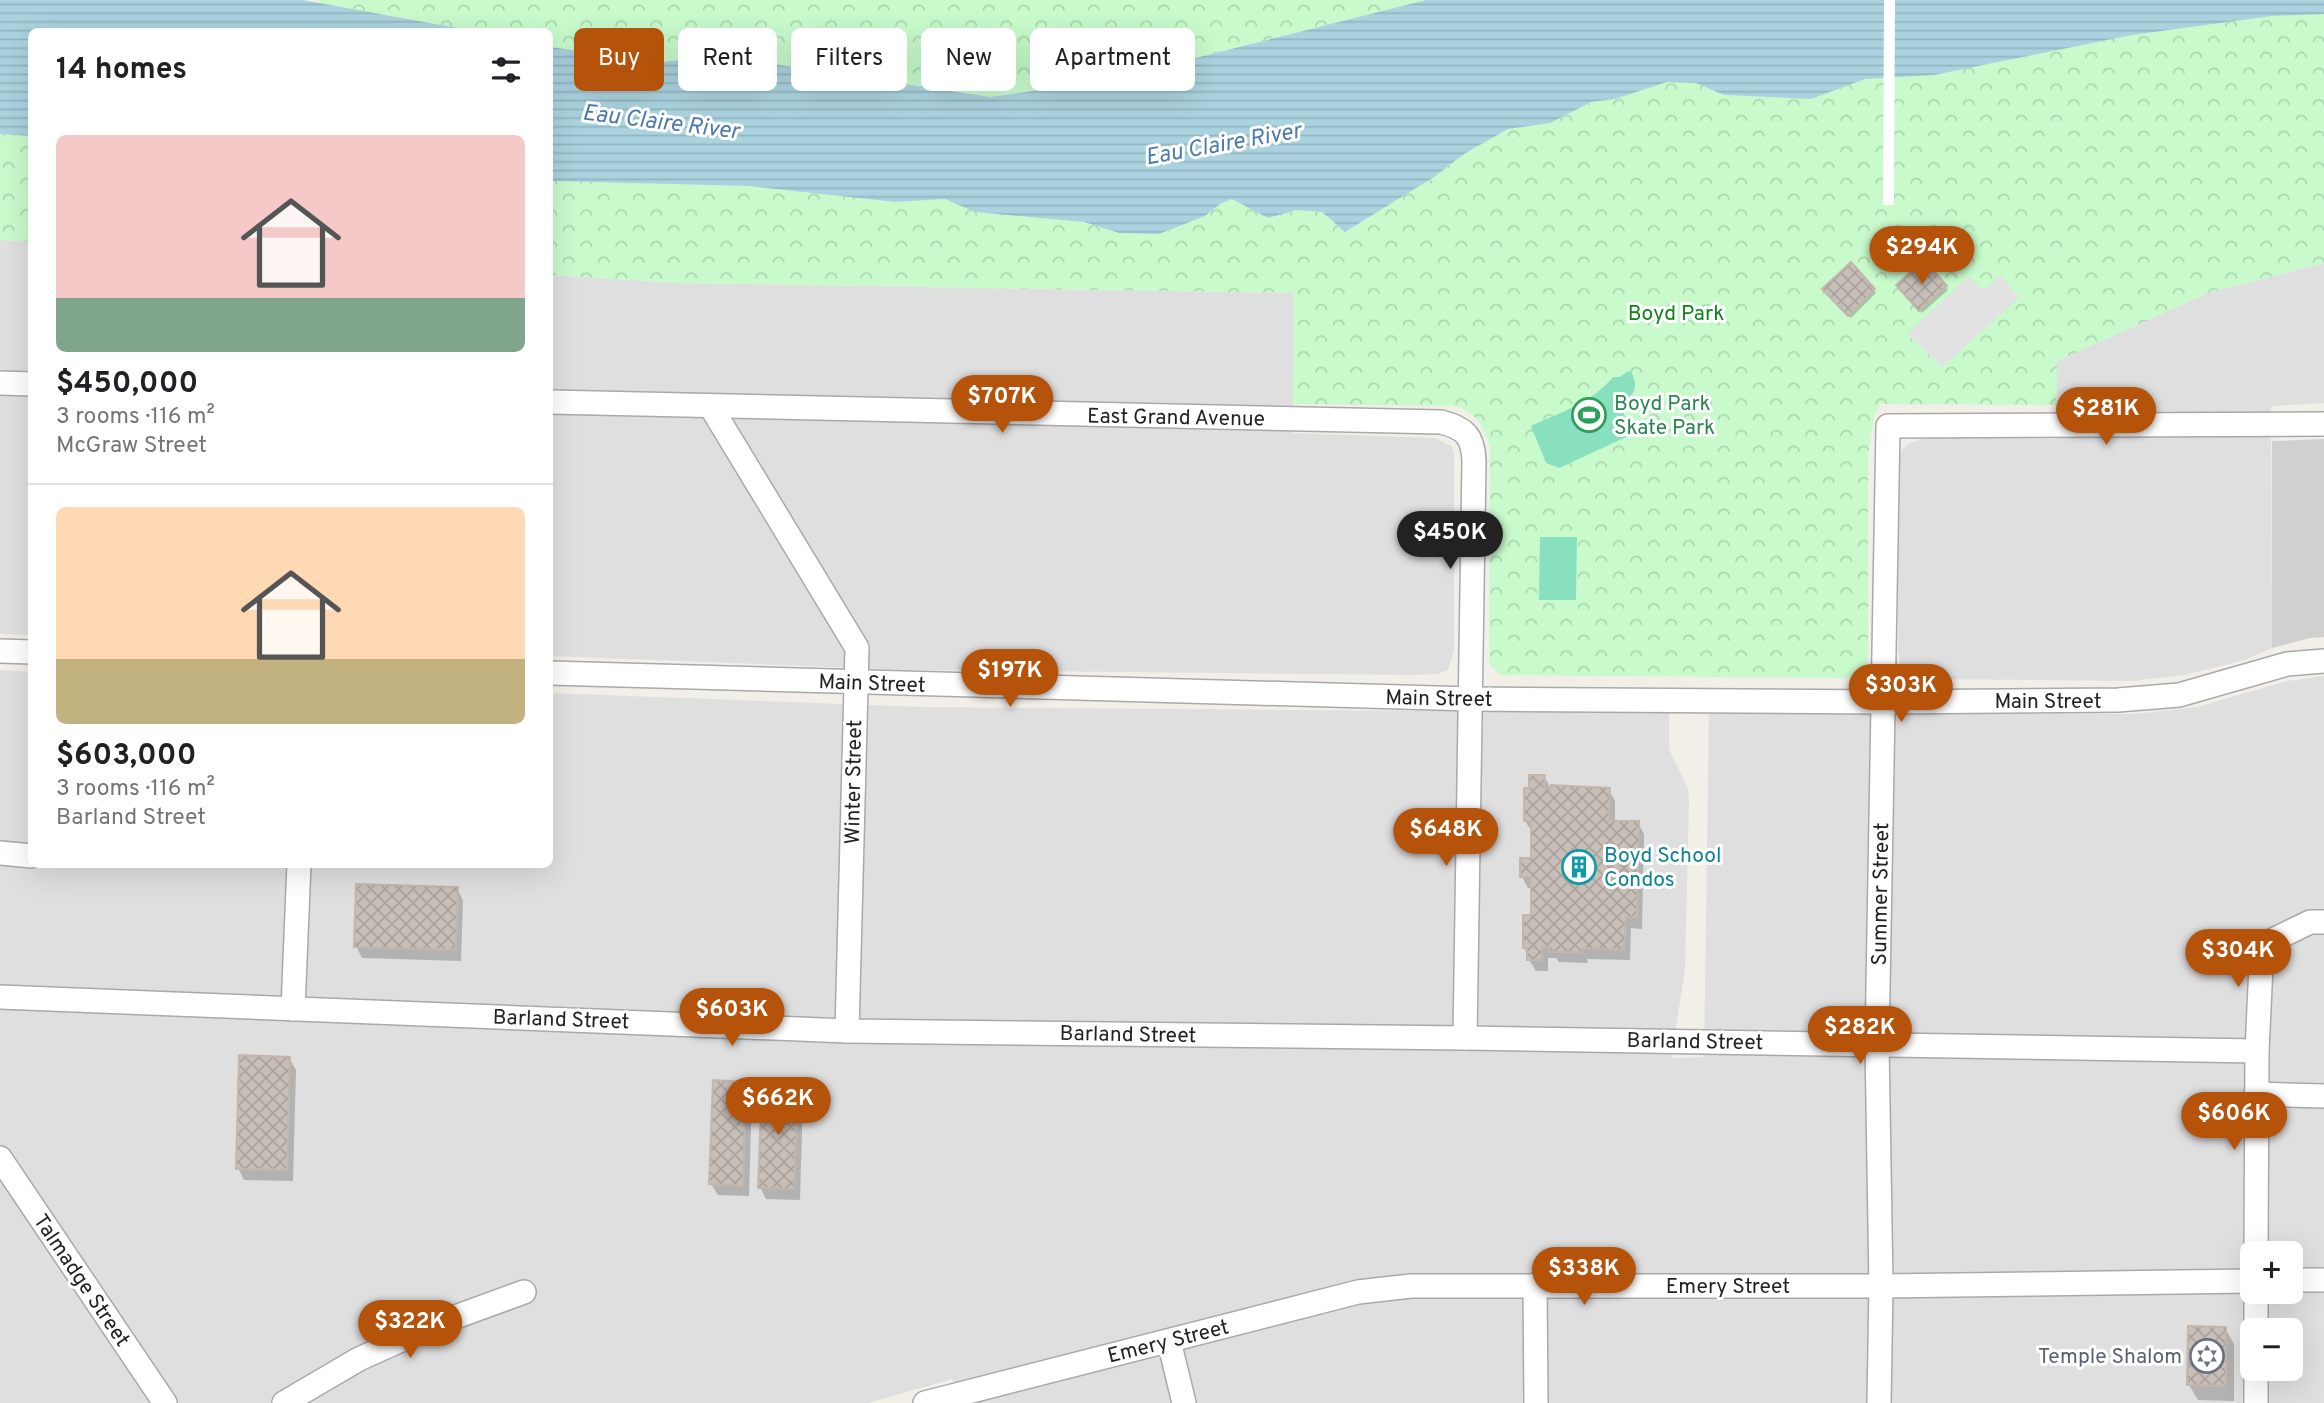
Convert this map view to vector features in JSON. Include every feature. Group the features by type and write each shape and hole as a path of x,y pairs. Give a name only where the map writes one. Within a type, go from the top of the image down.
{"street":[{"path":"0,383 28,384"},
{"name":"East Grand Avenue","path":"553,402 1441,422 1465,431 1471,439 1474,461 1471,699"},
{"name":"Winter Street","path":"711,407 857,648 848,1031"},
{"name":"Summer Street","path":"1879,1403 1881,1286 1877,1044 1888,426 2324,424"},
{"path":"0,651 28,652"},
{"name":"Main Street","path":"553,673 1471,699 1884,702 2118,700 2179,695 2287,664 2324,661"},
{"path":"1465,1038 1471,699"},
{"path":"0,853 28,856"},
{"path":"293,1009 299,868"},
{"path":"2256,1241 2256,1094 2261,965 2273,940 2310,922 2324,922"},
{"name":"Barland Street","path":"0,997 848,1031 2257,1051"},
{"path":"2256,1094 2324,1096"},
{"name":"Talmadge Street","path":"4,1172 165,1403"},
{"path":"2303,1280 2324,1280"},
{"name":"Emery Street","path":"925,1403 950,1400 1358,1292 1410,1286 1881,1286 2240,1281"},
{"path":"1535,1285 1536,1403"},
{"path":"284,1403 371,1354 439,1323 524,1292"},
{"path":"1169,1341 1184,1403"},
{"path":"2256,1381 2256,1403"}],"shaded area":[{"path":"0,240 28,242 28,635 0,634"},
{"path":"2324,263 2324,403 2271,406 2272,648 2244,660 2185,675 2132,681 1917,679 1902,672 1898,651 1898,468 1902,450 1908,444 1925,438 2057,439 2056,361 2208,293"},
{"path":"553,275 680,283 1295,293 1293,433 1435,438 1451,446 1454,452 1454,650 1448,670 1438,674 1413,675 910,670 553,656"},
{"path":"2000,275 2019,298 1942,367 1907,334 1968,277 1984,290"},
{"path":"2324,439 2324,637 2272,648 2272,441"},
{"path":"0,670 28,672 28,868 553,868 553,693 924,707 1669,713 1669,749 1688,789 1689,804 1685,970 1671,1058 1704,1057 1709,713 2134,714 2197,707 2287,681 2324,676 2324,1403 967,1403 952,1379 868,1403 0,1403"}],"green space":[{"path":"319,0 1426,0 1195,58 1195,28 1030,28 1030,91 1033,91 990,97 951,91 1016,91 1016,28 921,28 921,86 907,84 907,28 791,28 791,67 777,64 777,28 678,28 678,60 664,62 664,28 574,28 574,50 553,47 553,28 457,28 319,3"},
{"name":"Boyd Park","path":"2324,14 2324,263 2208,293 2057,361 2056,405 1880,404 1874,417 1868,454 1868,659 1862,673 1850,678 1500,675 1490,665 1489,656 1490,446 1482,426 1468,411 1454,406 1293,404 1294,293 680,283 553,275 553,181 748,186 895,202 945,199 975,212 1084,222 1119,233 1159,234 1205,216 1220,204 1232,199 1268,218 1296,210 1322,212 1345,232 1434,177 1464,154 1508,129 1550,123 1591,102 1615,99 1667,82 1697,83 1724,95 1811,99 1865,79 1934,75 2132,35 2272,16"},
{"path":"0,134 28,136 28,242 0,240"},
{"name":"Boyd Park Skate Park","path":"1628,371 1632,373 1635,388 1620,405 1633,434 1559,468 1546,463 1531,426 1586,400 1613,377 1620,377"},
{"path":"1540,537 1577,537 1576,600 1539,600"}],"water":[{"path":"0,0 303,0 457,28 28,28 28,136 0,134"},
{"name":"Eau Claire River","path":"1426,0 2324,0 2324,14 2272,16 2132,35 1934,75 1865,79 1811,99 1724,95 1696,83 1667,82 1615,99 1591,102 1550,123 1508,129 1464,154 1434,177 1345,232 1322,212 1296,210 1268,218 1232,199 1220,204 1205,216 1159,234 1119,233 1084,222 975,212 945,199 895,202 748,186 553,181 553,47 574,50 574,91 664,91 664,62 678,60 678,91 777,91 777,64 791,67 791,91 907,91 907,84 921,86 921,91 951,91 990,97 1033,91 1195,91 1195,58"}],"pier":[{"path":"1884,0 1895,0 1894,205 1883,205"}],"building":[{"path":"1924,260 1947,286 1919,311 1896,285"},
{"path":"1851,262 1875,289 1848,316 1822,289"},
{"name":"Boyd School Condos","path":"1529,775 1545,775 1544,789 1551,788 1551,785 1610,788 1609,821 1639,821 1637,918 1626,917 1624,950 1582,948 1582,952 1550,952 1549,947 1542,947 1542,960 1527,960 1527,948 1523,948 1523,915 1531,915 1531,877 1520,877 1520,858 1531,858 1531,821 1524,821 1524,788 1529,788"},
{"path":"356,884 458,887 456,950 354,947"},
{"path":"239,1055 290,1057 287,1170 236,1169"},
{"path":"713,1080 746,1082 743,1186 709,1184"},
{"path":"762,1084 798,1085 794,1189 758,1188"},
{"name":"Temple Shalom","path":"2188,1326 2226,1327 2226,1386 2187,1385"}],"place":[{"name":"Boyd Park Skate Park","path":"1589,415"},
{"name":"Boyd School Condos","path":"1579,867"},
{"name":"Temple Shalom","path":"2207,1356"}]}
